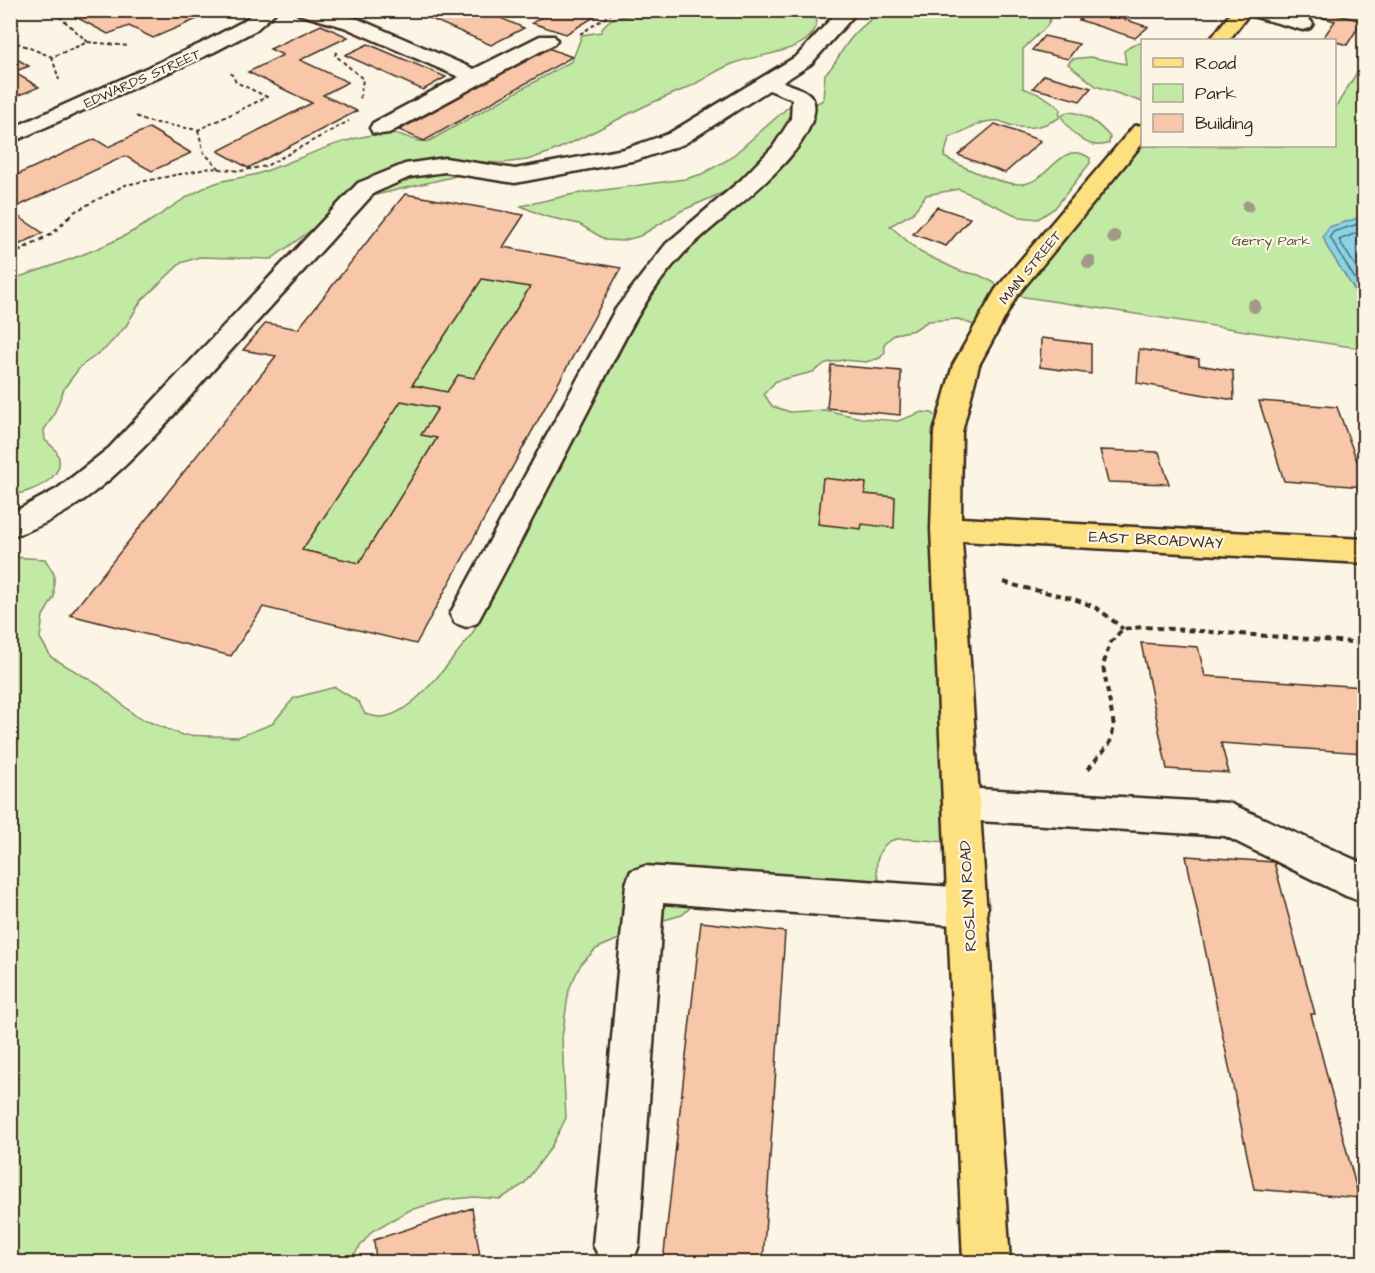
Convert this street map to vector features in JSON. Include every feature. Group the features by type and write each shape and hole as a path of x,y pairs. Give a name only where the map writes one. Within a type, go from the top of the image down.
{"main road":[{"path":"1220,39 1243,10"},
{"name":"MAIN STREET","path":"946,529 948,432 966,365 1005,294 1141,134"},
{"name":"EAST BROADWAY","path":"946,529 1365,551"},
{"name":"ROSLYN ROAD","path":"946,529 986,1263"}],"street":[{"name":"EDWARDS STREET","path":"10,137 207,48 249,26 269,10"},
{"path":"306,10 351,23 475,77"},
{"path":"1252,10 1303,24"},
{"path":"10,526 43,513 82,487 119,455 366,188 405,171 445,165 515,176 629,155 676,140 804,60 847,13"},
{"path":"381,128 547,40"},
{"path":"466,614 634,301 658,266 683,241 747,187 784,148 803,118 802,96 768,82"},
{"path":"962,804 1229,820 1359,883 1365,882"},
{"path":"616,1245 645,884 968,907"}],"path":[{"path":"10,40 52,57 88,42 52,10"},
{"path":"359,107 363,79 335,55 341,47 373,33"},
{"path":"130,112 145,121 198,130 267,97 236,82 229,70"},
{"path":"10,256 54,233 74,212 125,185 211,168 240,171 266,166 358,116"},
{"path":"198,130 204,153 220,169"},
{"path":"1004,582 1029,591 1072,598 1095,607 1123,629"},
{"path":"1072,811 1081,777 1110,743 1114,726 1103,666 1110,643 1123,629 1144,627 1365,643"}],"green space":[{"path":"644,10 802,10 817,20 814,31 797,45 726,67 693,85 548,153 527,160 502,163 479,162 464,173 452,177 363,198 341,209 271,259 199,257 181,263 141,301 126,326 105,349 81,366 65,387 53,416 44,430 45,440 55,450 59,460 58,469 53,476 38,487 11,495 10,280 75,258 107,244 216,183 255,175 324,148 357,138 395,133 419,141 429,141 572,61 582,35 601,32 605,25 614,18"},
{"path":"881,11 1054,11 1047,26 1023,49 1023,88 1043,96 1056,105 1060,109 1059,118 1031,127 1013,126 999,121 980,124 949,138 944,157 985,176 1019,184 1036,179 1072,153 1081,153 1090,158 1090,163 1055,208 1038,219 1020,217 959,189 926,195 913,213 890,226 920,252 960,271 979,275 995,283 1000,293 979,327 958,319 928,321 914,330 895,334 884,344 885,352 880,358 866,362 843,360 826,363 813,372 776,381 764,394 772,406 790,412 825,410 861,418 898,421 922,412 932,413 940,419 964,844 897,839 885,845 881,850 877,862 879,880 874,892 755,910 736,909 701,898 682,915 657,922 596,949 581,964 569,989 562,1038 566,1118 550,1149 524,1184 500,1199 474,1197 445,1200 410,1210 372,1231 348,1262 11,1262 10,557 45,559 54,574 54,597 43,616 40,638 51,657 99,685 137,717 182,735 238,737 272,724 294,698 335,687 359,702 365,714 379,717 392,715 405,708 443,671 472,634 649,291 738,186 681,211 640,236 622,241 606,240 579,224 544,216 521,206 574,194 685,179 702,174 729,159 794,102 798,113 823,100 825,74 834,65 852,37"},
{"path":"1141,43 1141,102 1096,86 1068,64 1072,59 1090,57 1126,64 1124,51 1134,44"},
{"name":"Gerry Park","path":"1364,61 1364,349 1005,294 1141,132 1141,147 1336,147 1336,106"},
{"path":"1068,112 1080,114 1097,124 1110,137 1109,143 1094,145 1081,139 1069,128 1061,116"},
{"path":"482,279 530,287 474,378 458,375 447,392 412,385"},
{"path":"401,401 438,408 422,435 437,438 359,563 302,550"}],"water":[{"path":"1364,216 1364,305 1327,247 1323,236 1329,227"}],"building":[{"path":"83,10 129,10 142,17 159,10 218,10 153,38 129,26 108,34 72,15"},
{"path":"350,10 384,10 367,18"},
{"path":"445,10 482,10 524,28 491,45 429,18"},
{"path":"553,10 606,10 566,34 532,23"},
{"path":"1093,10 1148,27 1135,38 1079,20"},
{"path":"1293,10 1342,10 1338,15 1362,21 1347,45 1336,42 1336,39 1323,38 1335,21"},
{"path":"321,25 348,37 300,60 348,82 323,95 357,111 248,168 218,151 312,103 248,72 283,55 270,49"},
{"path":"1044,36 1079,44 1068,59 1032,50"},
{"path":"368,44 446,77 423,90 345,55"},
{"path":"548,48 572,57 424,141 399,130"},
{"path":"10,55 29,66 13,72 39,87 10,99"},
{"path":"1044,75 1091,88 1080,101 1033,88"},
{"path":"995,124 1041,141 1005,173 958,155"},
{"path":"149,128 191,153 152,171 125,156 10,210 10,178 95,139 108,147"},
{"path":"405,194 524,215 503,247 621,268 416,644 263,607 231,656 70,615 276,356 243,350 266,323 298,329","holes":["482,279 530,287 474,378 458,375 447,392 412,385","401,401 438,408 421,435 437,438 359,563 302,550"]},
{"path":"937,207 970,218 946,246 913,234"},
{"path":"10,211 43,233 10,249"},
{"path":"1041,338 1091,344 1091,374 1040,367"},
{"path":"1139,349 1199,359 1199,365 1233,371 1234,400 1137,383"},
{"path":"831,365 901,371 900,415 827,408"},
{"path":"1259,401 1337,407 1364,480 1364,487 1284,481"},
{"path":"1100,450 1159,452 1169,484 1108,482"},
{"path":"823,478 866,483 865,494 895,497 894,528 862,524 861,529 818,524"},
{"path":"1141,643 1198,647 1205,676 1364,687 1364,753 1221,743 1229,773 1167,769"},
{"path":"1186,856 1274,862 1315,1014 1311,1014 1359,1198 1254,1189"},
{"path":"701,922 785,932 763,1262 663,1262"},
{"path":"472,1208 481,1262 376,1262 374,1240"}]}
